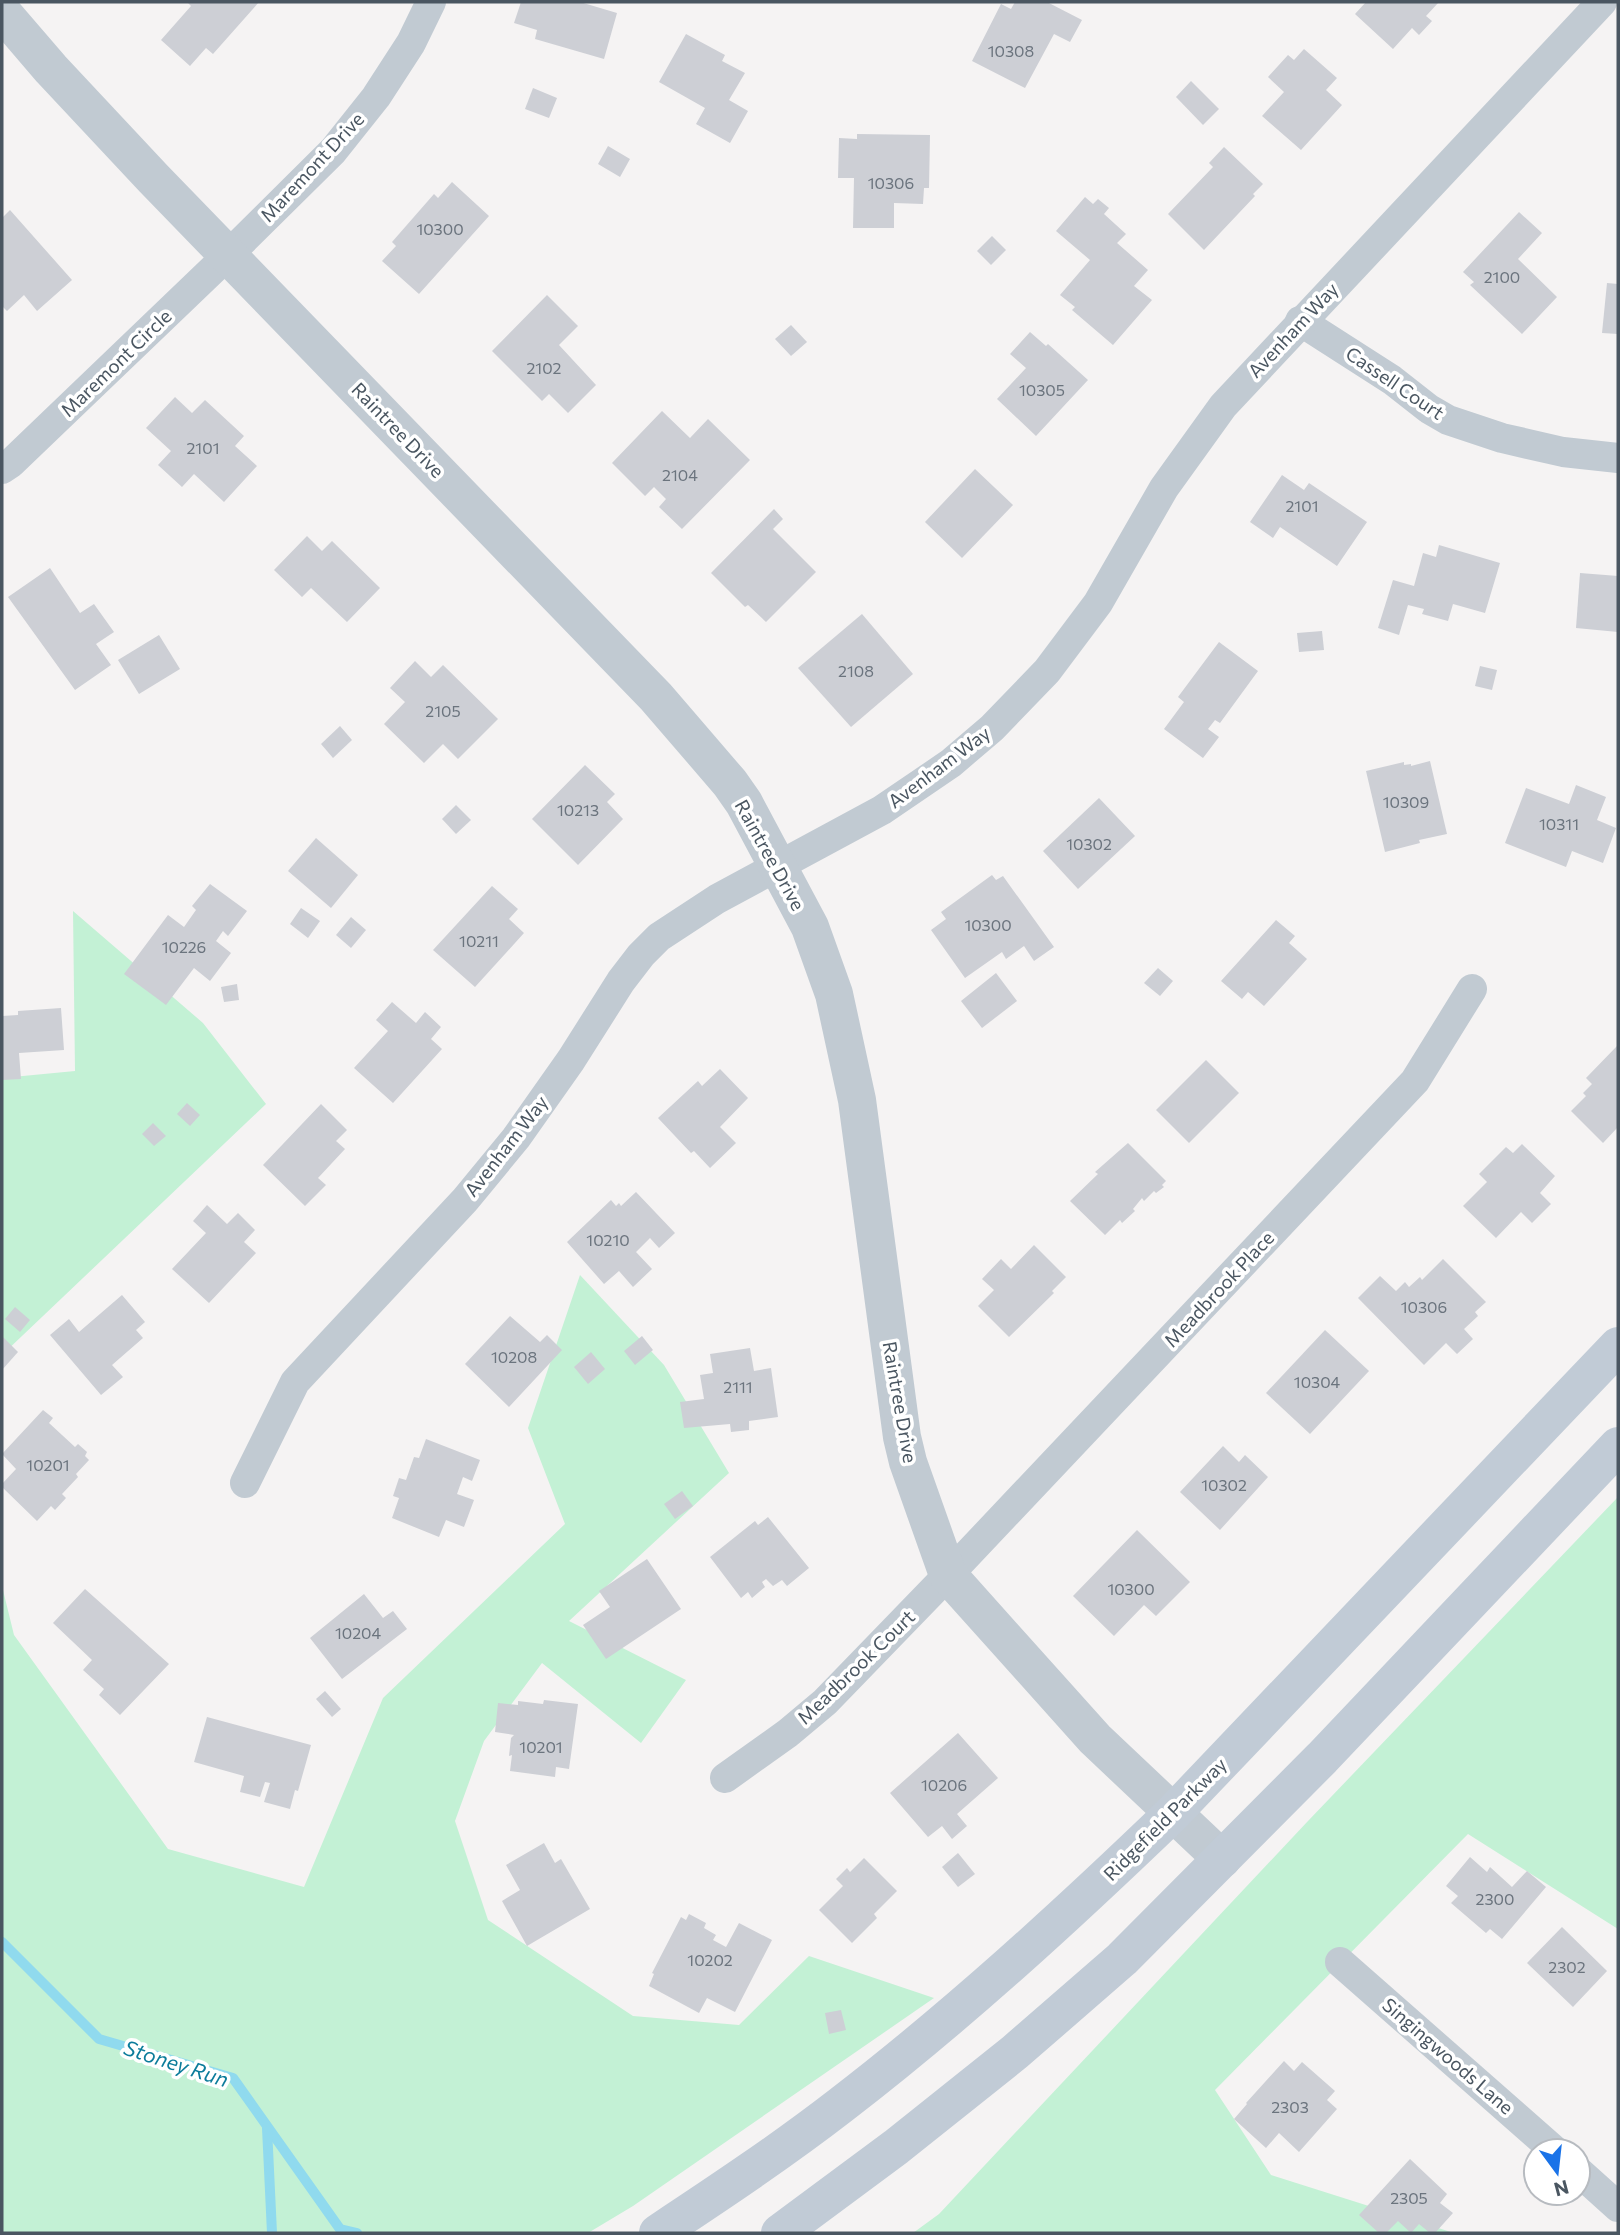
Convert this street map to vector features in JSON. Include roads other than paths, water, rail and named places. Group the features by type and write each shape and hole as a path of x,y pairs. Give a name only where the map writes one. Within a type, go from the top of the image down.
{"main road":[{"name":"Ridgefield Parkway","path":"658,2233 839,2107 995,1979 1099,1885 1173,1813 1618,1346"},
{"path":"780,2233 896,2147 1015,2052 1122,1959 1322,1758 1618,1446"}],"street":[{"name":"Maremont Drive","path":"228,255 333,151 376,97 411,43 431,2"},
{"name":"Avenham Way","path":"245,1483 295,1382 465,1200 516,1138 641,955 659,937 717,899 882,810 951,763 1001,719 1047,671 1098,603 1164,488 1223,406 1602,2"},
{"name":"Raintree Drive","path":"2,12 51,69 228,255 656,697 744,803 810,928 834,994 857,1100 902,1437 908,1462 948,1575 1095,1739 1222,1859"},
{"name":"Maremont Circle","path":"2,469 21,454 228,255"},
{"name":"Cassell Court","path":"1300,321 1392,380 1448,420 1502,438 1550,449 1618,458"},
{"name":"Meadbrook Place","path":"948,1575 1415,1081 1472,989"},
{"name":"Meadbrook Court","path":"725,1778 788,1733 825,1702 948,1575"},
{"name":"Singingwoods Lane","path":"1340,1962 1539,2137"},
{"path":"1592,2184 1618,2207"}],"waterway":[{"name":"Stoney Run","path":"2,1942 99,2039 233,2078 340,2229 357,2233"},
{"path":"267,2128 272,2233"}]}
